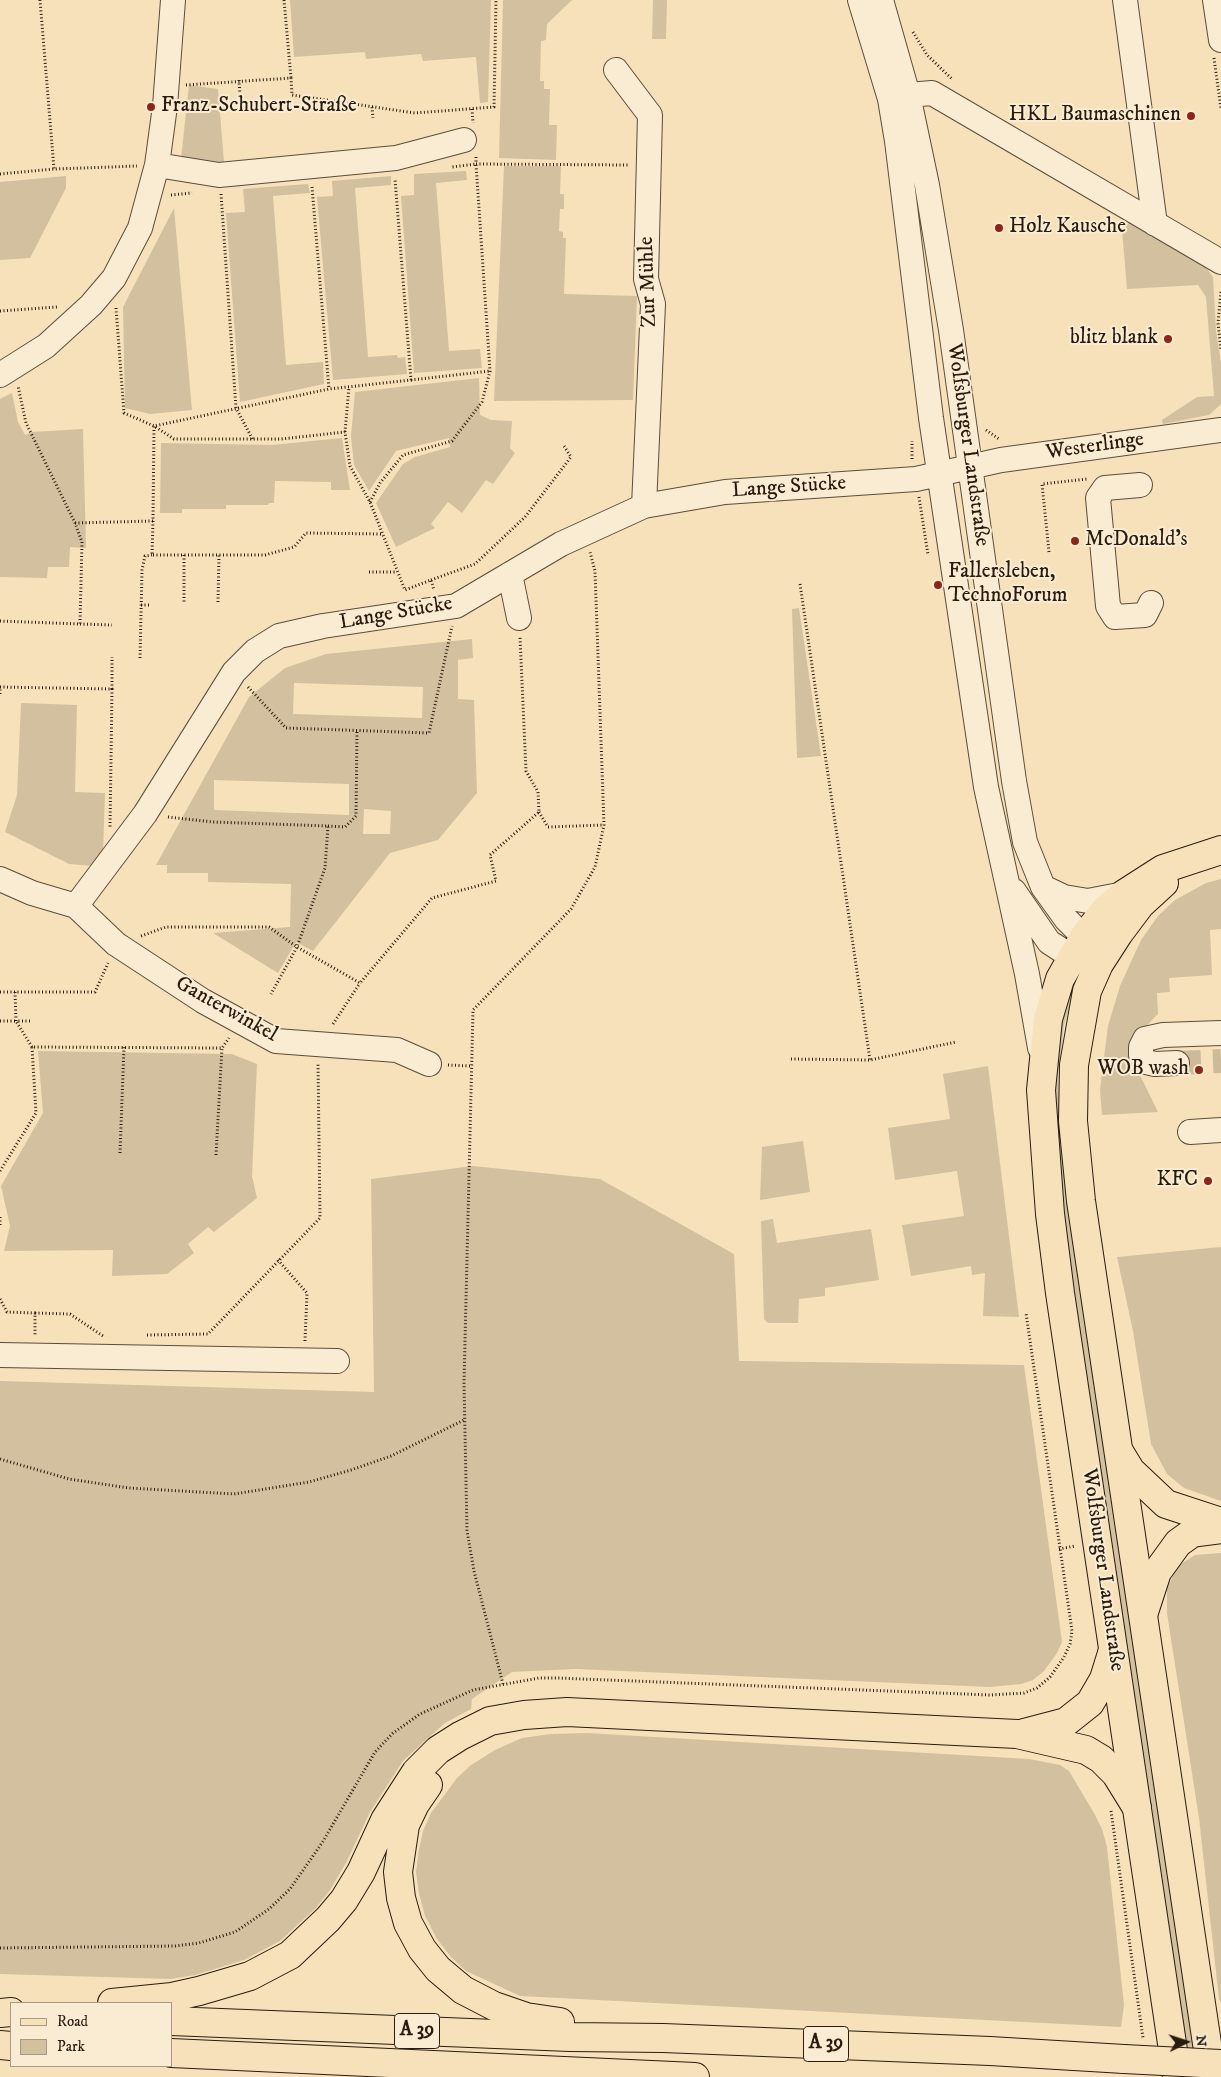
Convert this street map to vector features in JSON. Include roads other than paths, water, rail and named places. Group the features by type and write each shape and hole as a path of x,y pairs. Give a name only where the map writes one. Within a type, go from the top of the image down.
{"main road":[{"path":"1078,947 1106,909 1124,894 1163,869 1221,850"},
{"path":"1098,964 1140,905 1193,858"},
{"name":"Wolfsburger Landstraße","path":"1078,947 1060,980 1048,1019 1042,1062 1041,1090 1050,1214 1176,2077"},
{"name":"Wolfsburger Landstraße","path":"1098,964 1086,991 1074,1065 1073,1121 1081,1201 1144,1612 1212,2077"},
{"path":"1120,1453 1131,1471 1166,1504 1221,1522"},
{"path":"1144,1612 1157,1572 1178,1542 1192,1533 1221,1529"},
{"path":"1018,1734 1066,1722 1080,1713 1090,1703 1104,1679 1113,1650"},
{"path":"122,2002 172,1997 199,1991 250,1976 290,1955 328,1919 344,1900 361,1872 385,1820 416,1772 438,1750 460,1736 490,1721 524,1715 567,1712 1018,1734 1086,1750 1101,1759 1116,1774 1137,1808"},
{"path":"524,1715 461,1751 429,1784 415,1804 406,1825 398,1872 401,1898 408,1923 422,1949 438,1970 463,1990 494,2006 526,2017 663,2038"},
{"name":"A 39","path":"172,2020 570,2037 663,2038 990,2051 1221,2064"},
{"name":"A 39","path":"172,2053 695,2077"},
{"path":"355,2062 445,2077"}],"street":[{"path":"7,371 46,346 92,305 114,278 140,228 157,165 173,0"},
{"name":"Wolfsburger Landstraße","path":"860,0 890,99 939,474 986,787 1027,974 1042,1062"},
{"name":"Wolfsburger Landstraße","path":"881,0 908,95 927,185 951,330 1014,781 1025,842 1043,887 1066,919 1078,947 1098,964"},
{"path":"1125,0 1155,224"},
{"path":"1215,0 1221,40"},
{"name":"Zur Mühle","path":"616,70 650,115 646,280 653,304 644,506"},
{"path":"908,95 932,93 1221,262"},
{"path":"157,165 219,175 396,158 464,140"},
{"name":"Westerlinge","path":"939,474 1064,451 1221,430"},
{"name":"Lange Stücke","path":"76,906 145,814 234,672 256,651 279,636 323,626 448,608 584,532 644,506 725,492 837,486 916,479 939,474"},
{"path":"1140,485 1105,488 1098,498 1108,606 1115,617 1145,615 1151,603"},
{"path":"510,574 519,618"},
{"path":"0,879 32,893 76,906"},
{"name":"Wolfsburger Landstraße","path":"1007,882 1049,942 1078,947"},
{"path":"1043,887 1064,897 1088,901 1124,894"},
{"name":"Ganterwinkel","path":"76,906 116,944 239,1022 276,1041 318,1046 397,1050 429,1064"},
{"path":"1177,1063 1155,1064 1146,1062 1141,1056 1141,1047 1146,1039 1154,1036 1221,1033"},
{"path":"1190,1132 1221,1130"},
{"path":"0,1355 337,1361"}],"tunnel":[{"path":"1177,1063 1221,1061"}],"place":[{"name":"Franz-Schubert-Straße","path":"151,107"},
{"name":"HKL Baumaschinen","path":"1191,116"},
{"name":"Holz Kausche","path":"999,228"},
{"name":"blitz blank","path":"1168,339"},
{"name":"McDonald's","path":"1075,541"},
{"name":"Fallersleben, TechnoForum","path":"938,585"},
{"name":"WOB wash","path":"1199,1070"},
{"name":"KFC","path":"1208,1181"}]}
